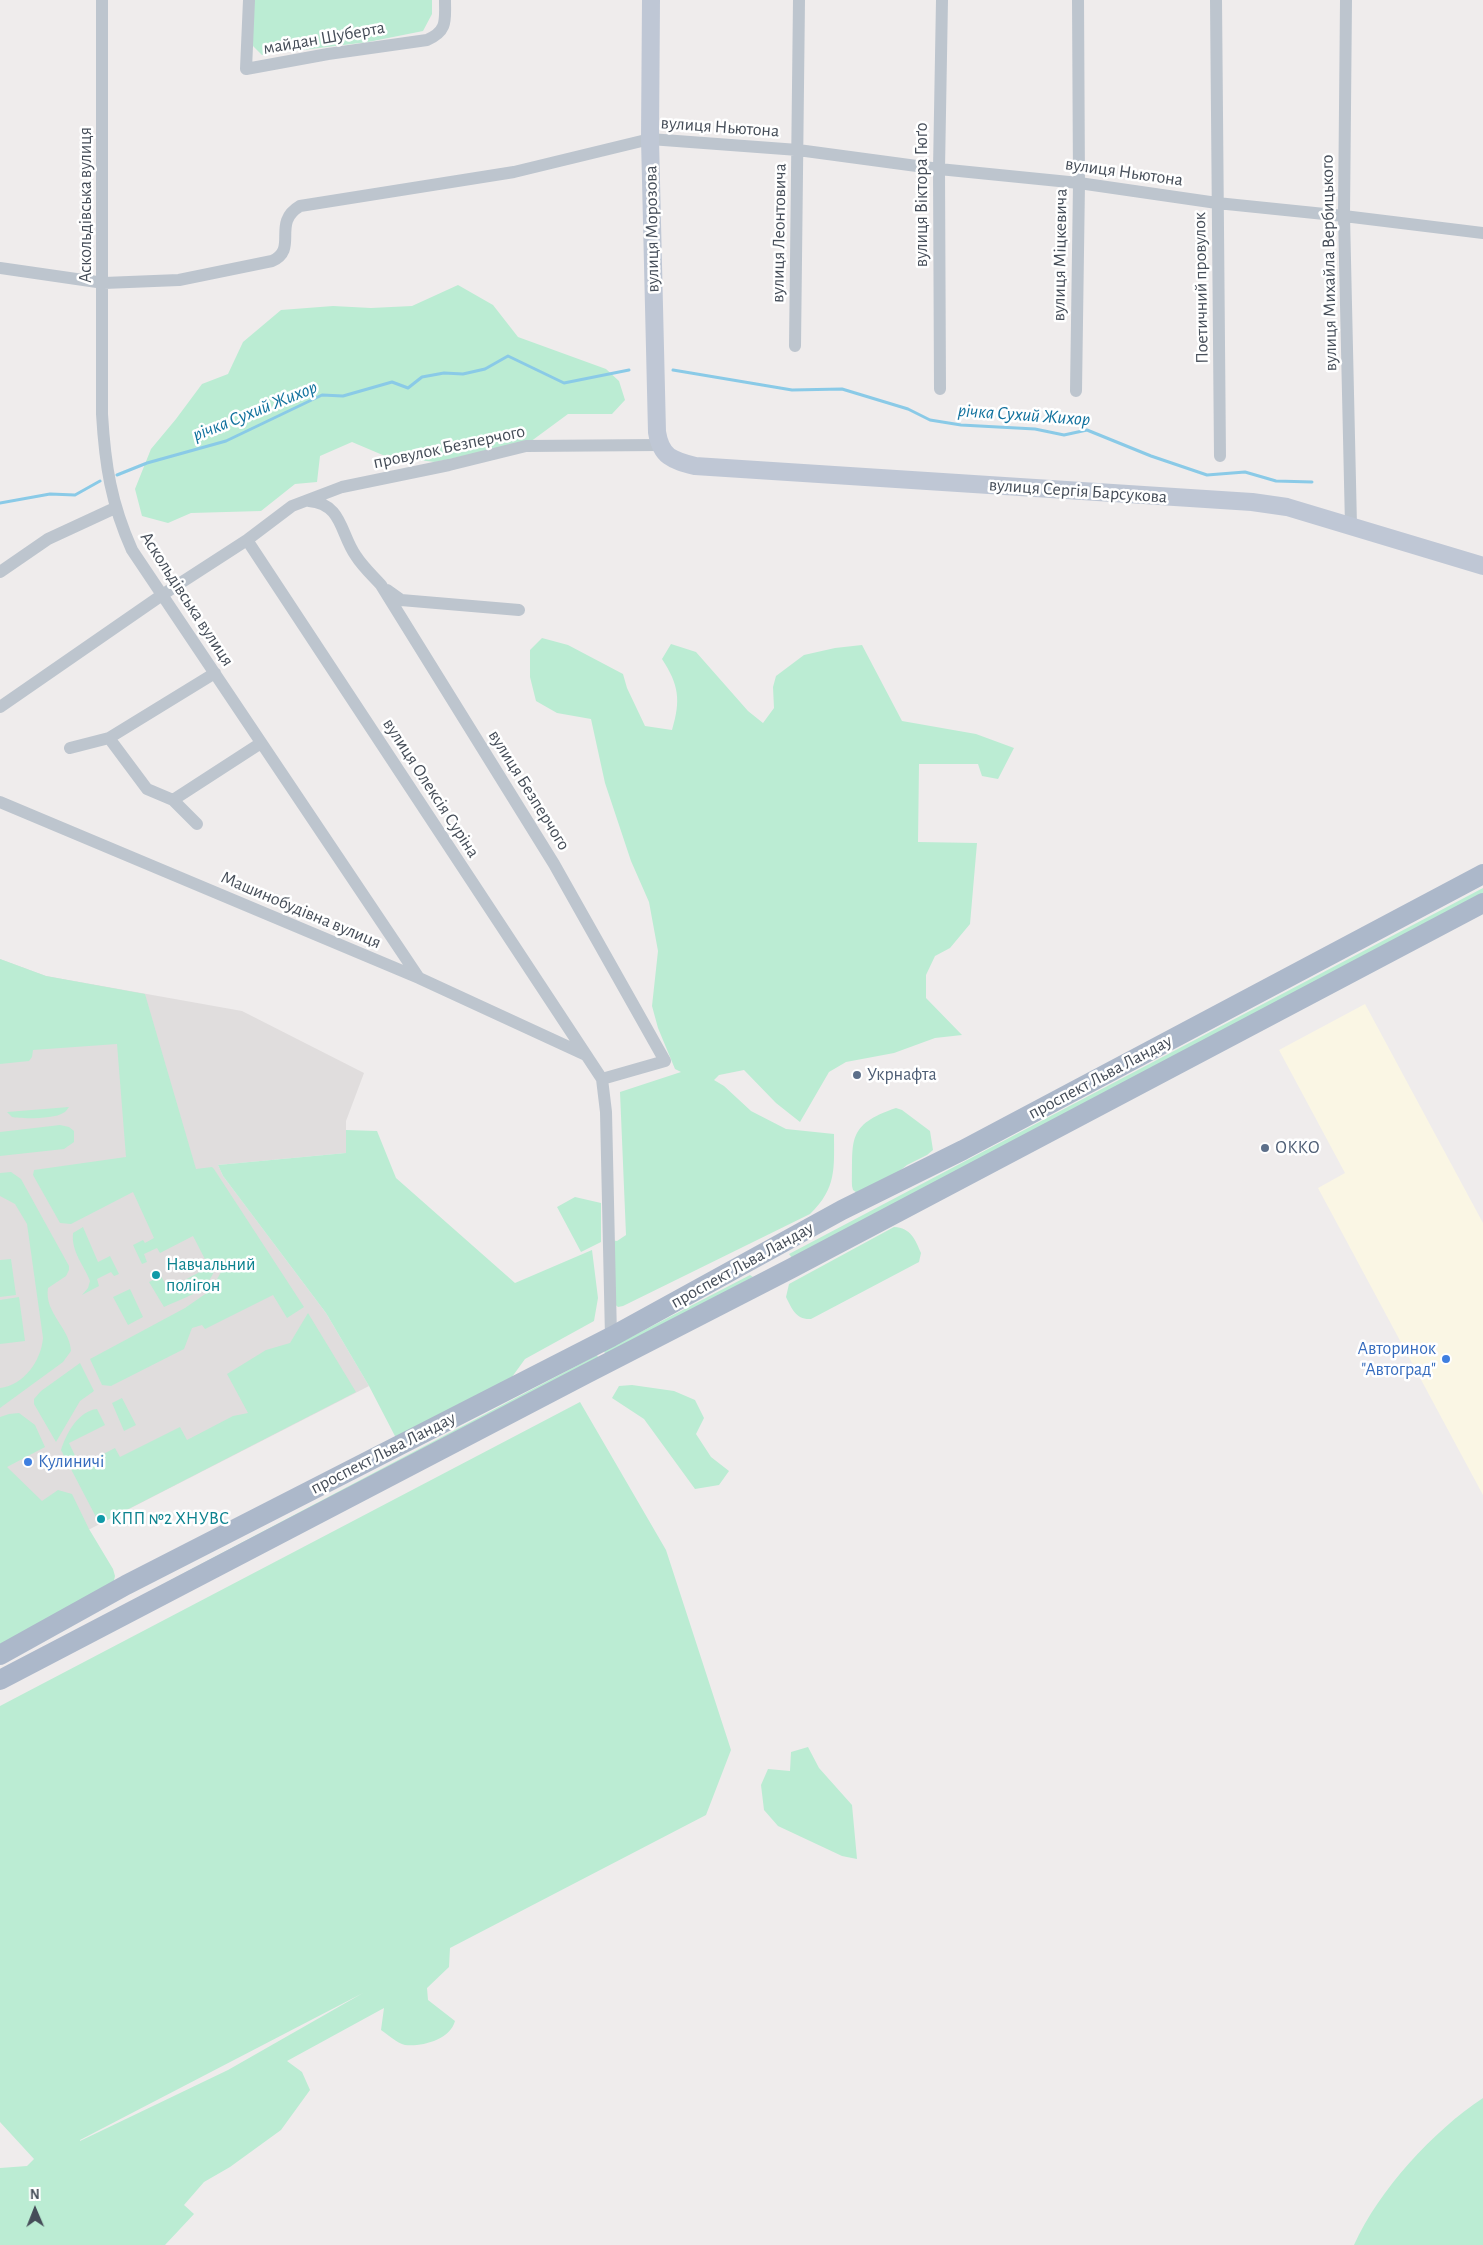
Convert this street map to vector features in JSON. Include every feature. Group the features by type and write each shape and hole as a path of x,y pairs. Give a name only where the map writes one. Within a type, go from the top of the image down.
{"main road":[{"name":"вулиця Морозова","path":"651,0 650,139 657,432 663,450"},
{"name":"вулиця Сергія Барсукова","path":"663,450 679,462 695,466 1252,502 1287,507 1483,566"},
{"name":"проспект Льва Ландау","path":"0,1655 126,1585 611,1337 842,1210 972,1145 1483,874"},
{"name":"проспект Льва Ландау","path":"0,1680 790,1269 1483,903"},
{"path":"777,1246 790,1269"}],"street":[{"name":"Аскольдівська вулиця","path":"102,0 104,283 102,414 104,457 115,508 132,550 419,978"},
{"name":"майдан Шуберта","path":"249,0 246,69 328,54 427,40 438,35 443,30 445,0"},
{"name":"вулиця Леонтовича","path":"795,346 799,0"},
{"name":"вулиця Віктора Гюґо","path":"940,389 939,169 942,0"},
{"name":"вулиця Міцкевича","path":"1076,392 1079,183 1078,0"},
{"name":"Поетичний провулок","path":"1216,0 1220,456"},
{"name":"вулиця Михайла Вербицького","path":"1346,0 1344,216 1351,526"},
{"name":"вулиця Ньютона","path":"0,268 104,283 179,280 272,261 281,257 284,251 286,220 290,212 300,206 514,172 650,139 798,150 939,169 1079,183 1217,203 1483,233"},
{"name":"провулок Безперчого","path":"0,707 162,595 247,540 292,506 342,487 449,465 526,446 663,450"},
{"name":"вулиця Безперчого","path":"309,501 321,502 336,515 355,556 381,585 554,864 665,1062 602,1079"},
{"path":"0,572 48,539 115,508"},
{"name":"вулиця Олексія Суріна","path":"247,540 602,1079"},
{"path":"381,585 401,600 519,610"},
{"path":"70,748 109,738 214,673"},
{"path":"109,738 147,789 173,800 197,824"},
{"path":"173,800 261,743"},
{"name":"Машинобудівна вулиця","path":"0,802 419,978 586,1055"},
{"path":"602,1079 606,1112 611,1337"}],"shaded area":[{"path":"0,959 46,976 242,1011 364,1073 346,1121 346,1153 218,1165 223,1176 326,1313 369,1386 53,1548 0,1598"},
{"name":"Авторинок \"Автоград\"","path":"1365,1004 1483,1223 1483,1495 1318,1188 1345,1173 1279,1050"}],"green space":[{"path":"254,0 432,0 432,14 423,31 368,42 262,55 253,46 252,20"},
{"path":"458,285 493,305 518,337 606,369 619,381 625,400 612,414 568,414 530,442 435,462 385,456 352,442 320,456 317,482 295,484 261,511 191,513 168,523 142,516 135,489 151,449 202,384 228,374 243,342 281,310 333,306 371,308 412,306"},
{"path":"542,638 568,645 623,674 627,688 645,726 672,730 677,710 677,693 672,677 662,659 671,644 696,652 748,711 763,723 774,708 773,687 776,676 804,655 835,648 862,645 902,721 976,734 1014,748 998,779 982,776 978,764 919,764 918,842 977,843 970,924 950,948 935,956 926,975 926,998 962,1035 935,1038 894,1053 846,1062 829,1072 800,1122 776,1103 744,1070 719,1075 714,1080 724,1086 751,1111 786,1129 834,1134 834,1167 829,1186 819,1204 810,1214 618,1307 611,1301 610,1240 617,1241 626,1235 620,1092 681,1072 675,1069 658,1028 652,1006 658,951 649,902 631,861 605,783 591,719 557,713 536,701 530,677 530,650"},
{"path":"1483,888 1483,895 792,1258 789,1254"},
{"path":"0,959 46,976 145,994 196,1169 212,1167 214,1169 304,1307 287,1318 273,1295 205,1329 202,1325 192,1328 184,1349 111,1386 102,1385 90,1359 185,1308 211,1290 221,1272 219,1266 216,1266 208,1282 202,1288 164,1307 149,1282 161,1276 168,1289 209,1267 193,1236 160,1253 157,1248 144,1254 147,1262 142,1264 133,1245 143,1240 145,1243 154,1238 133,1192 71,1224 60,1223 33,1175 34,1170 126,1157 117,1044 33,1050 29,1061 0,1064"},
{"path":"69,1107 59,1115 46,1117 16,1118 7,1112"},
{"path":"896,1108 902,1110 930,1131 933,1150 907,1165 887,1181 857,1193 853,1190 852,1186 852,1157 856,1136 860,1128 868,1121"},
{"path":"60,1125 69,1127 74,1131 74,1142 64,1149 0,1156 0,1132"},
{"path":"346,1130 377,1131 396,1178 515,1283 592,1250 598,1298 594,1321 525,1359 512,1377 396,1438 369,1386 326,1313 223,1176 218,1165 346,1153"},
{"path":"11,1172 21,1179 69,1266 66,1276 48,1288 48,1297 53,1313 70,1343 71,1351 63,1362 0,1408 0,1388 9,1386 24,1377 39,1355 43,1338 27,1224 15,1204 0,1196 0,1173"},
{"path":"575,1197 601,1203 601,1242 581,1252 557,1207"},
{"path":"83,1227 98,1262 110,1256 119,1274 114,1276 111,1272 97,1279 99,1286 82,1295 88,1288 90,1281 76,1252 73,1233"},
{"path":"894,1227 905,1230 912,1235 921,1253 919,1262 811,1319 802,1318 795,1313 786,1297 789,1284"},
{"path":"11,1259 16,1295 0,1297 0,1260"},
{"path":"750,1275 753,1277 606,1356 604,1351"},
{"path":"130,1289 143,1317 128,1325 113,1297"},
{"path":"19,1297 25,1341 0,1344 0,1300"},
{"path":"308,1313 356,1392 107,1520 104,1513 96,1517 61,1450 74,1424 84,1414 97,1409 105,1425 69,1443 80,1466 115,1448 120,1457 180,1427 187,1440 233,1416 248,1413 227,1374 266,1350 290,1343"},
{"path":"597,1355 599,1359 150,1591"},
{"path":"80,1363 94,1391 80,1401 56,1442 34,1404 34,1399 41,1391"},
{"path":"632,1385 674,1391 695,1400 704,1418 696,1434 711,1457 729,1471 719,1485 695,1489 644,1419 612,1398 619,1386"},
{"path":"122,1398 136,1425 124,1431 112,1403"},
{"path":"580,1402 666,1550 731,1750 706,1815 450,1948 449,1967 427,1988 428,2000 455,2021 447,2033 427,2043 405,2045 381,2030 384,2008 287,2061 302,2072 310,2090 281,2130 230,2167 204,2182 184,2205 194,2214 165,2245 0,2245 0,2168 27,2166 34,2159 0,2122 0,1706","holes":["363,1993 228,2070 80,2141"]},
{"path":"19,1413 35,1425 45,1447 7,1467 42,1501 58,1490 72,1494 115,1576 113,1585 0,1649 0,1417"},
{"path":"808,1747 819,1768 852,1805 857,1859 842,1856 778,1826 764,1810 761,1785 768,1769 790,1771 791,1752"},
{"path":"1483,2098 1483,2245 1354,2245 1378,2203 1409,2163 1445,2127"}],"waterway":[{"name":"річка Сухий Жихор","path":"117,475 147,463 226,441 322,395 343,396 392,382 408,388 422,377 444,373 463,374 485,369 508,356 564,383 629,370"},
{"name":"річка Сухий Жихор","path":"673,370 792,390 842,389 908,409 930,420 961,425 1035,429 1064,435 1087,430 1151,456 1207,475 1245,472 1276,481 1312,482"},
{"name":"річка Сухий Жихор","path":"0,503 50,494 75,495 100,481"}],"place":[{"name":"Укрнафта","path":"857,1075"},
{"name":"ОККО","path":"1265,1148"},
{"name":"Навчальний полігон","path":"156,1275"},
{"name":"Авторинок \"Автоград\"","path":"1446,1359"},
{"name":"Кулиничі","path":"28,1462"},
{"name":"КПП №2 ХНУВС","path":"101,1519"}]}
